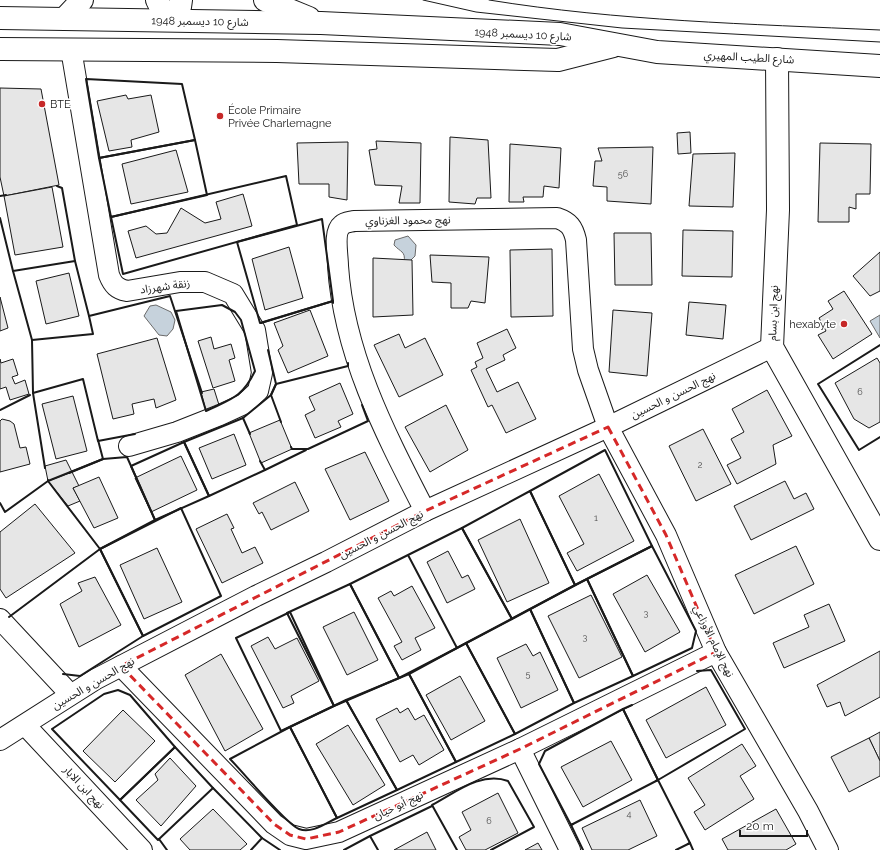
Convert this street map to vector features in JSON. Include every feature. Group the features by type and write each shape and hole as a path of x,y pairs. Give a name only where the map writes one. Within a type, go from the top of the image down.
{"main road":[{"path":"66,18 82,0"},
{"path":"157,0 174,38 182,50"},
{"path":"141,50 180,7 181,0"},
{"path":"265,0 321,23"},
{"name":"شارع 10 ديسمبر 1948","path":"0,18 321,23 560,34 618,44"},
{"name":"شارع 10 ديسمبر 1948","path":"0,49 277,50 558,60 618,44"},
{"name":"شارع الطيب المهيري","path":"618,44 657,52 880,66"},
{"name":"نهج ابن بسام","path":"777,59 778,210 772,347 880,539"}],"street":[{"name":"زنقة شهرزاد","path":"71,49 90,166 110,275 113,284 119,290 128,291 180,282 205,282 232,294 255,330 262,373 258,391 244,404 220,416 178,432 129,446"},
{"name":"نهج محمود الغزناوي","path":"425,511 369,396 352,350 340,293 338,234 339,228 343,224 354,221 447,219 557,218 565,220 573,230 576,240 583,349 588,370 608,427"},
{"name":"نهج الحسن و الحسين","path":"0,740 70,694 256,596 425,511 608,427 772,347"},
{"name":"نهج الإمام الأوزاعي","path":"608,427 666,535 716,652 808,811 828,850"},
{"path":"0,619 70,694"},
{"name":"نهج أبو حيان","path":"121,666 274,824 290,835 306,839 339,832 520,749 716,652"},
{"name":"نهج ابن الابار","path":"25,725 142,850"},
{"path":"520,749 570,850"}],"highlighted area":[{"path":"608,427 666,535 716,652 520,749 339,832 306,839 290,835 274,824 121,666 425,511"}],"shaded area":[{"path":"408,236 416,245 415,256 408,263 404,262 402,252 394,245 395,240"},
{"path":"156,305 171,312 175,320 173,329 167,336 159,335 144,316 150,306"},
{"path":"880,315 880,338 870,321"}],"building":[{"path":"0,88 41,89 59,185 4,196 0,177"},
{"path":"126,95 128,99 151,95 159,132 131,140 132,147 109,151 97,101"},
{"path":"690,132 691,153 678,154 677,133"},
{"path":"450,137 488,140 491,198 477,198 475,204 449,202"},
{"path":"376,141 421,143 420,203 399,203 402,186 375,185 369,150 377,149"},
{"path":"348,142 347,200 329,197 329,184 299,184 297,143"},
{"path":"820,143 871,144 870,194 856,194 856,209 849,207 849,222 818,222"},
{"path":"510,144 561,148 559,188 544,186 543,197 523,197 524,202 509,202"},
{"path":"653,147 651,204 607,201 607,187 593,186 595,161 602,161 598,148"},
{"path":"176,150 188,192 131,204 122,164"},
{"path":"735,153 733,207 689,206 693,154"},
{"path":"52,187 63,247 15,255 4,196"},
{"path":"243,194 252,226 136,258 128,231 146,226 156,234 167,233 181,208 205,223 221,219 216,202"},
{"path":"683,230 733,231 732,277 682,276"},
{"path":"614,233 651,233 652,285 615,285"},
{"path":"289,247 303,298 265,310 252,259"},
{"path":"552,249 553,316 511,317 510,250"},
{"path":"880,252 880,291 870,296 853,276"},
{"path":"430,255 489,257 485,303 471,301 468,308 451,308 451,283 432,282"},
{"path":"373,258 412,260 413,315 373,317"},
{"path":"69,273 79,316 46,324 36,281"},
{"name":"hexabyte","path":"844,291 872,334 833,359 818,335 826,331 819,318 833,309 828,301"},
{"path":"0,297 8,328 0,331"},
{"path":"689,302 726,305 723,339 686,335"},
{"path":"310,310 328,356 288,373 278,350 283,346 274,323"},
{"path":"613,310 652,313 647,376 609,372"},
{"path":"507,329 516,348 503,355 505,360 486,369 497,392 518,382 536,419 506,433 492,405 488,407 471,370 477,367 475,362 483,358 477,343"},
{"path":"399,334 405,348 425,338 443,375 399,397 374,345"},
{"path":"211,337 214,349 231,344 235,358 229,360 235,381 213,388 198,341"},
{"path":"157,338 176,400 156,408 154,399 132,404 134,414 113,419 97,354"},
{"path":"877,358 880,363 880,422 869,428 854,419 835,383"},
{"path":"0,359 1,363 13,359 18,375 12,377 15,384 25,380 29,394 10,400 6,387 0,389"},
{"path":"340,383 353,414 338,421 341,427 315,438 305,415 315,410 309,397"},
{"path":"214,389 219,405 206,411 201,392"},
{"path":"767,390 792,436 773,445 776,464 737,484 727,465 741,458 731,439 744,432 732,409"},
{"path":"73,396 87,451 56,459 42,404"},
{"path":"446,405 468,450 430,472 405,427"},
{"path":"2,419 10,421 14,424 20,448 26,447 30,464 0,472 0,421"},
{"path":"280,420 292,449 261,463 249,433"},
{"path":"703,429 731,484 696,501 669,446"},
{"path":"234,434 246,465 212,479 199,448"},
{"path":"365,452 389,501 350,520 325,469"},
{"path":"181,456 197,490 151,512 135,478"},
{"path":"66,460 72,472 48,481 45,466"},
{"path":"72,472 79,486 73,488 80,501 68,506 48,481"},
{"path":"599,474 634,541 577,571 567,553 584,544 559,496"},
{"path":"99,477 118,518 94,528 73,488"},
{"path":"785,481 794,499 806,493 814,509 751,540 734,506"},
{"path":"295,482 309,511 271,530 262,512 259,514 253,503"},
{"path":"35,504 75,553 6,598 0,589 0,532"},
{"path":"227,514 234,528 231,529 242,553 255,547 263,563 222,583 196,529"},
{"path":"520,519 549,583 507,602 478,540"},
{"path":"796,546 814,584 754,614 735,575"},
{"path":"157,548 182,602 144,619 120,565"},
{"path":"448,551 462,578 468,575 475,589 447,603 427,562"},
{"path":"647,575 680,632 645,652 613,594"},
{"path":"95,577 121,625 79,647 60,604 82,591 78,583"},
{"path":"412,586 435,628 415,638 421,650 402,660 394,646 402,642 378,598 391,591 394,596"},
{"path":"591,595 622,657 579,678 548,616"},
{"path":"829,604 845,641 784,668 773,643 809,627 804,615"},
{"path":"354,612 378,660 347,675 323,627"},
{"path":"268,637 275,649 297,638 319,681 291,696 294,703 283,708 251,646"},
{"path":"526,644 533,656 540,652 558,690 521,708 497,658"},
{"path":"880,651 880,697 845,716 840,702 827,707 817,685"},
{"path":"221,654 263,729 225,751 185,675"},
{"path":"460,676 485,721 451,740 426,695"},
{"path":"706,687 726,725 666,758 646,720"},
{"path":"397,708 400,713 408,708 415,720 424,715 444,750 419,765 413,755 400,762 376,719"},
{"path":"123,710 155,741 115,782 83,751"},
{"path":"348,725 385,785 353,805 316,744"},
{"path":"880,732 880,761 869,738"},
{"path":"869,738 880,761 880,776 849,792 831,757"},
{"path":"611,741 632,780 583,807 561,767"},
{"path":"742,744 756,766 740,776 754,799 705,830 694,812 705,805 688,778"},
{"path":"170,758 196,786 161,826 136,800 158,780 155,774"},
{"path":"498,793 518,833 485,850 466,850 459,837 471,830 462,812"},
{"path":"640,800 657,836 628,850 592,850 582,828"},
{"path":"213,809 247,844 240,850 190,850 180,839"},
{"path":"776,809 796,844 786,850 728,850 722,839"},
{"path":"427,832 436,850 394,850"},
{"path":"538,843 542,850 525,850"}],"tram line":[{"path":"423,0 476,12 622,28 880,42"},
{"path":"489,0 586,13 684,21 880,30"}],"wall":[{"path":"86,79 182,84 195,140 99,158 86,79"},
{"path":"195,140 207,195 111,217 99,158 195,140"},
{"path":"286,176 297,225 123,274 111,217 286,176"},
{"path":"57,186 62,188 75,261"},
{"path":"0,196 6,195"},
{"path":"0,218 13,271"},
{"path":"322,219 333,301 260,323 237,242 322,219"},
{"path":"89,316 75,261 13,271 32,340 33,393 83,379 98,441 135,434"},
{"path":"32,340 93,334 89,316 170,296 202,393"},
{"path":"261,323 333,301 333,303"},
{"path":"222,305 235,312 241,320 255,371 245,387 235,397 206,411 176,311 222,305"},
{"path":"880,345 818,384 859,450 880,437"},
{"path":"268,350 276,384 271,395 281,422"},
{"path":"243,418 271,395 276,384 348,366 348,363"},
{"path":"33,393 45,468"},
{"path":"0,410 30,395"},
{"path":"291,447 292,449 308,449 368,421 362,405"},
{"path":"250,434 243,418 184,442 209,496 265,470"},
{"path":"69,473 103,459 98,440"},
{"path":"184,442 209,496 155,520 131,466 184,442"},
{"path":"260,461 265,470 306,450"},
{"path":"605,450 652,546 575,585 530,491 605,450"},
{"path":"127,457 155,520 100,549 48,481 103,459 127,457"},
{"path":"0,503 5,512 48,480"},
{"path":"530,491 575,585 512,619 462,528 530,491"},
{"path":"9,617 100,549 181,508 221,596 143,636 100,549"},
{"path":"408,555 457,648 399,678 350,584 462,528 512,619 457,648 408,555"},
{"path":"652,546 696,631 692,648 633,676 587,579 652,546"},
{"path":"63,674 80,676 143,636 100,549"},
{"path":"587,579 633,676 574,703 530,609 587,579"},
{"path":"350,584 399,678 334,706 287,613 350,584"},
{"path":"530,609 574,703 515,734 466,643 530,609"},
{"path":"290,612 334,706 281,731 236,638 290,612"},
{"path":"466,643 515,734 456,762 409,674 466,643"},
{"path":"623,709 658,780 745,729 711,670 697,671"},
{"path":"409,674 456,762 397,790 346,700 409,674"},
{"path":"118,690 130,695 175,747 120,800 52,729 104,694 118,690"},
{"path":"346,700 397,790 337,818 290,727 346,700"},
{"path":"623,709 658,780 571,825 539,764 545,751 623,709 632,705"},
{"path":"290,727 337,818 314,829 304,830 293,825 264,797 230,759 290,727"},
{"path":"175,747 213,788 158,840 120,800 175,747"},
{"path":"457,850 432,805 459,789 478,781 498,779 508,781 534,827 491,850"},
{"path":"656,781 658,780 690,843 676,850"},
{"path":"213,788 262,838 251,850"},
{"path":"378,850 370,836 432,806"},
{"path":"573,824 571,825 583,850"},
{"path":"344,850 370,836"},
{"path":"262,838 280,850"},
{"path":"159,839 167,850"},
{"path":"688,844 690,843 693,850"}],"place":[{"name":"BTE","path":"42,104"},
{"name":"École Primaire Privée Charlemagne","path":"220,116"},
{"name":"hexabyte","path":"844,324"}]}
